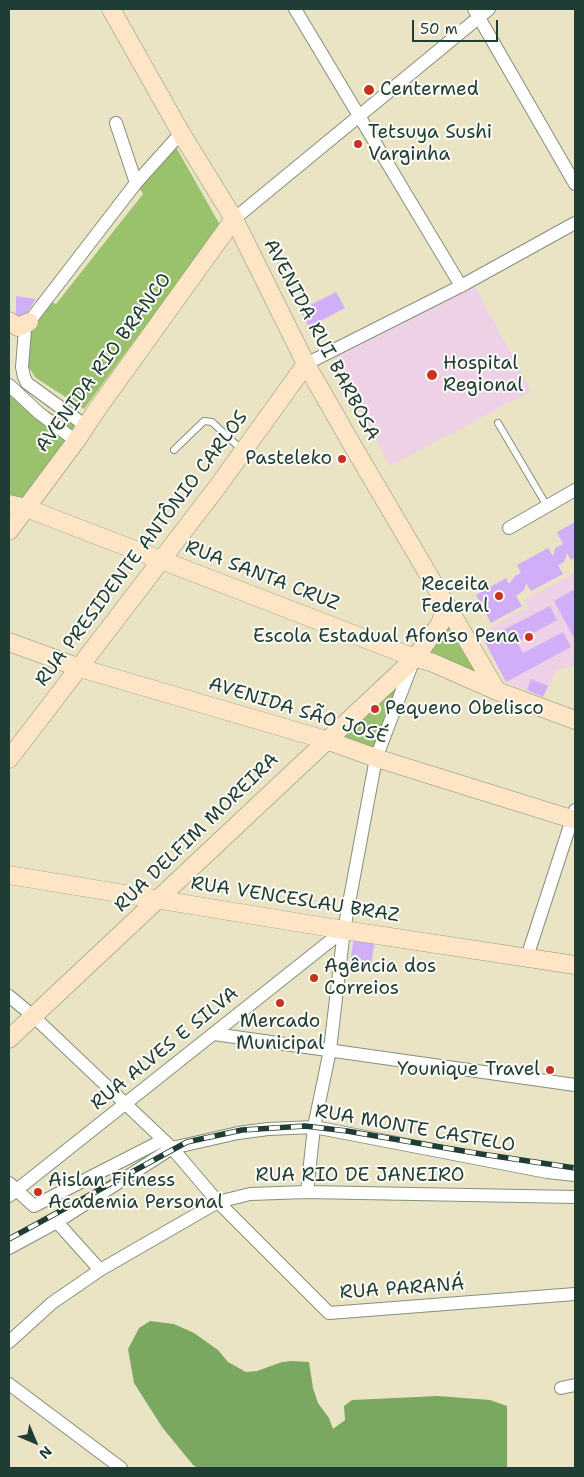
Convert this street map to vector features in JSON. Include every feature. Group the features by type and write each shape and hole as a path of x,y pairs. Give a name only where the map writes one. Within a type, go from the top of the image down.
{"main road":[{"name":"AVENIDA RUI BARBOSA","path":"110,9 181,133 234,219 306,364 497,691"},
{"name":"AVENIDA RIO BRANCO","path":"9,532 17,506 76,441 234,219"},
{"path":"9,321 18,327 29,322"},
{"name":"RUA PRESIDENTE ANTÔNIO CARLOS","path":"9,759 80,668 306,364"},
{"name":"RUA SANTA CRUZ","path":"17,506 415,658 434,663 497,691"},
{"name":"RUA DELFIM MOREIRA","path":"9,1039 415,658 440,624 446,605"},
{"name":"AVENIDA SÃO JOSÉ","path":"9,642 80,668 326,740 376,758 574,816"},
{"path":"497,691 575,720"},
{"name":"RUA VENCESLAU BRAZ","path":"9,875 344,930 575,965"}],"street":[{"path":"295,9 461,286"},
{"path":"234,219 360,115 476,13 489,9"},
{"path":"476,13 575,184"},
{"path":"116,123 136,183"},
{"path":"86,426 32,387 24,377 22,356 25,330 29,322 136,183 181,133"},
{"path":"306,364 461,286 575,224"},
{"path":"9,385 76,441"},
{"path":"508,528 575,490"},
{"path":"307,1192 314,1127 330,1050 344,930 376,758 415,658"},
{"path":"527,957 574,816"},
{"name":"RUA ALVES E SILVA","path":"12,1190 126,1105 344,930"},
{"name":"RUA PARANÁ","path":"9,996 33,1016 168,1144 218,1202 328,1313 575,1294"},
{"path":"214,1034 575,1085"},
{"name":"RUA MONTE CASTELO","path":"9,1248 56,1222 168,1144 250,1132 314,1127 547,1172 575,1175"},
{"path":"12,1190 34,1206 168,1144"},
{"name":"RUA RIO DE JANEIRO","path":"9,1342 52,1303 100,1270 218,1202 250,1194 307,1192 575,1197"},
{"path":"56,1222 100,1270"},
{"path":"9,1384 114,1466"},
{"path":"561,1388 575,1385"}],"lane":[{"path":"174,450 204,421 212,422 243,451"},
{"path":"498,423 547,506"}],"shaded area":[{"name":"Hospital Regional","path":"473,283 531,391 390,466 333,359"},
{"name":"Escola Estadual Afonso Pena","path":"575,573 575,666 557,670 543,697 506,682 480,633 528,607 524,600"}],"green space":[{"path":"173,142 220,225 84,409 36,378 27,365 31,327 48,301 56,304 143,194 137,185"},
{"path":"9,382 31,402 77,427 9,521"},
{"path":"448,617 486,681 427,655"},
{"path":"410,664 376,749 332,737"},
{"path":"150,1321 174,1324 194,1333 218,1350 228,1362 246,1372 257,1371 282,1362 309,1362 313,1388 318,1403 329,1418 333,1429 345,1420 344,1406 352,1400 438,1396 490,1400 507,1406 507,1468 198,1468 193,1465 162,1427 134,1383 128,1349 139,1328"}],"building":[{"path":"336,292 345,308 309,327 300,310"},
{"path":"16,296 36,299 22,320 16,319"},
{"path":"575,522 575,557 571,560 567,553 564,562 558,565 563,574 531,591 526,583 524,590 516,596 522,606 491,623 476,595 506,578 509,584 515,576 521,573 517,565 548,548 553,556 555,548 563,544 557,532"},
{"path":"575,589 575,640 554,601"},
{"path":"550,606 557,620 517,642 523,653 563,632 571,647 506,682 484,640"},
{"path":"531,679 548,686 543,697 527,690"},
{"path":"354,937 375,940 371,965 350,962"}],"railway":[{"path":"9,1239 187,1142 242,1130 305,1126 347,1131 575,1168"}],"place":[{"name":"Centermed","path":"369,90"},
{"name":"Tetsuya Sushi Varginha","path":"358,144"},
{"name":"Hospital Regional","path":"432,375"},
{"name":"Pasteleko","path":"342,459"},
{"name":"Receita Federal","path":"499,596"},
{"name":"Escola Estadual Afonso Pena","path":"529,637"},
{"name":"Pequeno Obelisco","path":"375,709"},
{"name":"Agência dos Correios","path":"314,978"},
{"name":"Mercado Municipal","path":"280,1003"},
{"name":"Younique Travel","path":"550,1070"},
{"name":"Aislan Fitness Academia Personal","path":"38,1192"}]}
